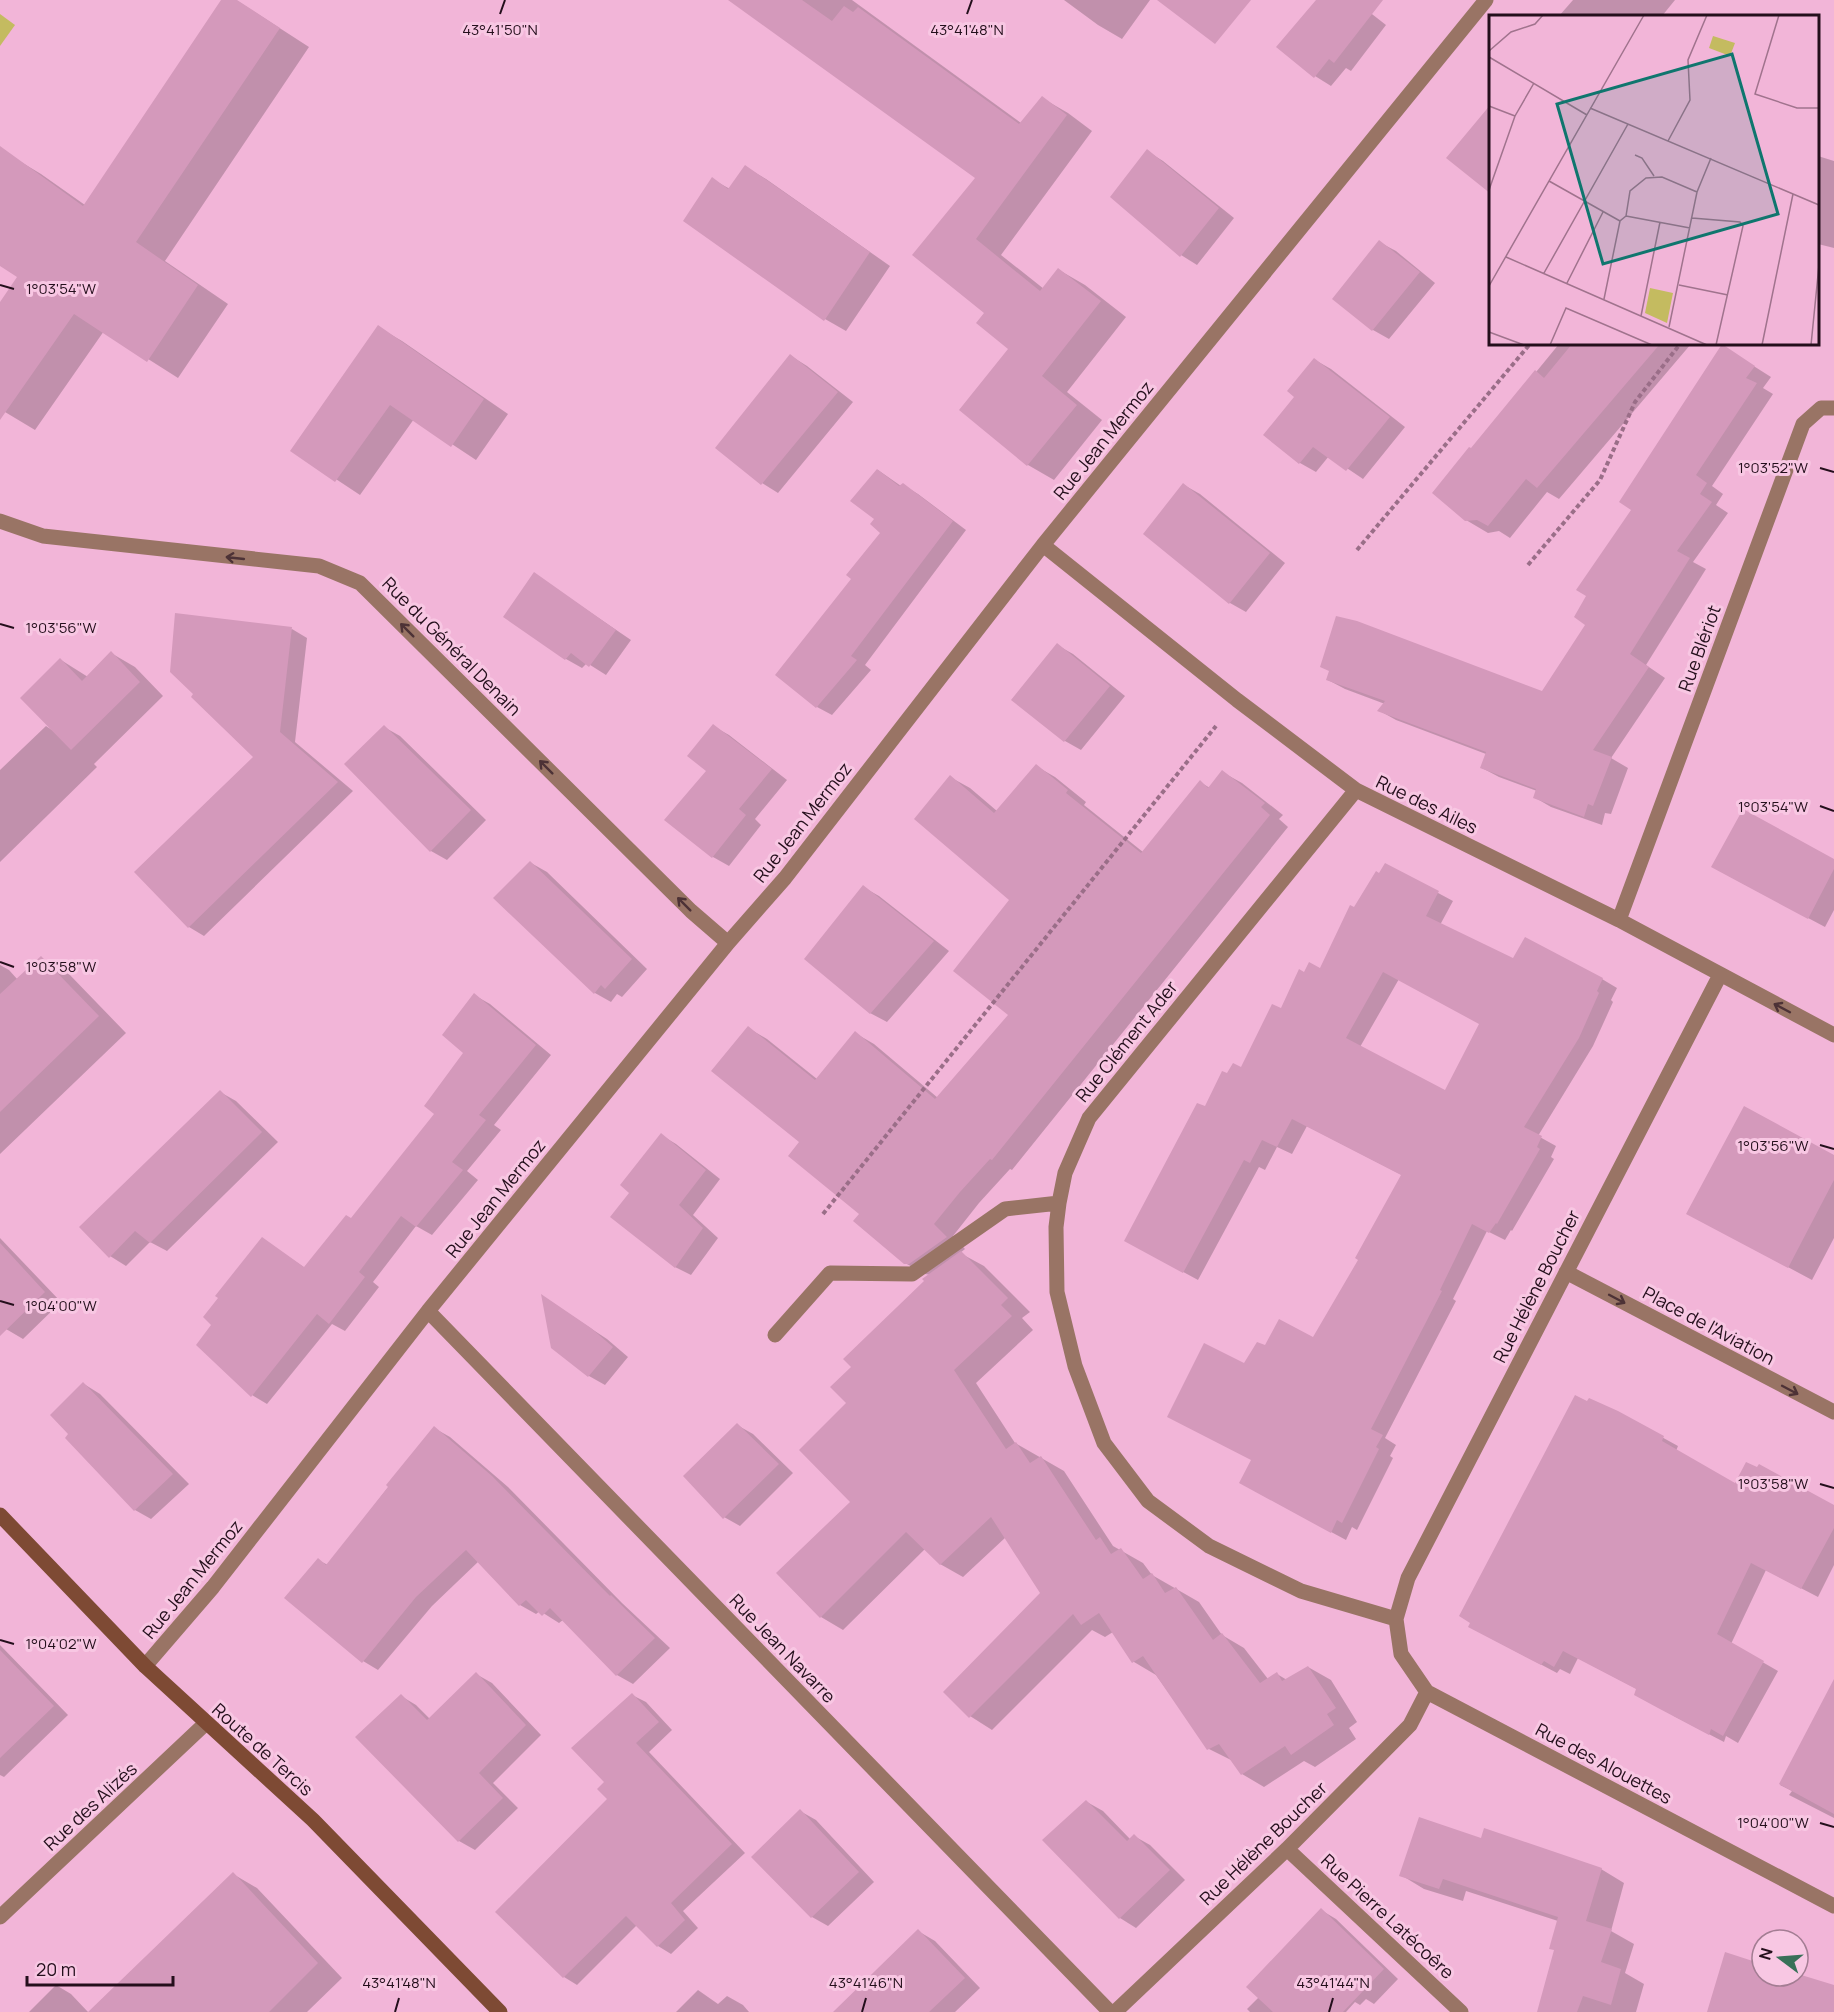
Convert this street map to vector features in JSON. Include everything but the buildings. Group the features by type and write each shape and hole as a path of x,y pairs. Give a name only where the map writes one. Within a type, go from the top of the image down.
{"main road":[{"name":"Route de Tercis","path":"0,1515 145,1666 313,1820 500,2012"}],"street":[{"name":"Rue Jean Mermoz","path":"145,1666 213,1587 428,1311 728,944 785,878 1043,545 1486,0"},
{"name":"Rue Blériot","path":"1619,920 1803,424 1821,408 1834,408"},
{"name":"Rue du Général Denain","path":"0,521 44,536 319,566 360,583 691,911 728,944"},
{"name":"Rue des Ailes","path":"1043,545 1237,700 1356,790 1619,920 1834,1035"},
{"name":"Rue Clément Ader","path":"1356,790 1089,1118 1065,1173 1059,1203 1056,1227 1057,1292 1075,1366 1104,1443 1148,1501 1209,1546 1301,1592 1396,1619"},
{"name":"Rue Hélène Boucher","path":"1396,1619 1408,1578 1720,975"},
{"path":"775,1335 830,1273 912,1274 1005,1209 1059,1203"},
{"name":"Place de l'Aviation","path":"1566,1272 1834,1413"},
{"name":"Rue Jean Navarre","path":"428,1311 1110,2012"},
{"name":"Rue des Alouettes","path":"1396,1619 1401,1654 1427,1692 1834,1906"},
{"name":"Rue Hélène Boucher","path":"1115,2012 1287,1849 1410,1725 1427,1692"},
{"name":"Rue des Alizés","path":"0,1917 206,1723"},
{"name":"Rue Pierre Latécoêre","path":"1287,1849 1461,2012"}],"path":[{"path":"1357,550 1529,345"},
{"path":"1528,566 1600,480 1635,402 1679,345"},
{"path":"823,1214 1237,700"}],"shaded area":[{"path":"0,14 15,25 0,46"}]}
